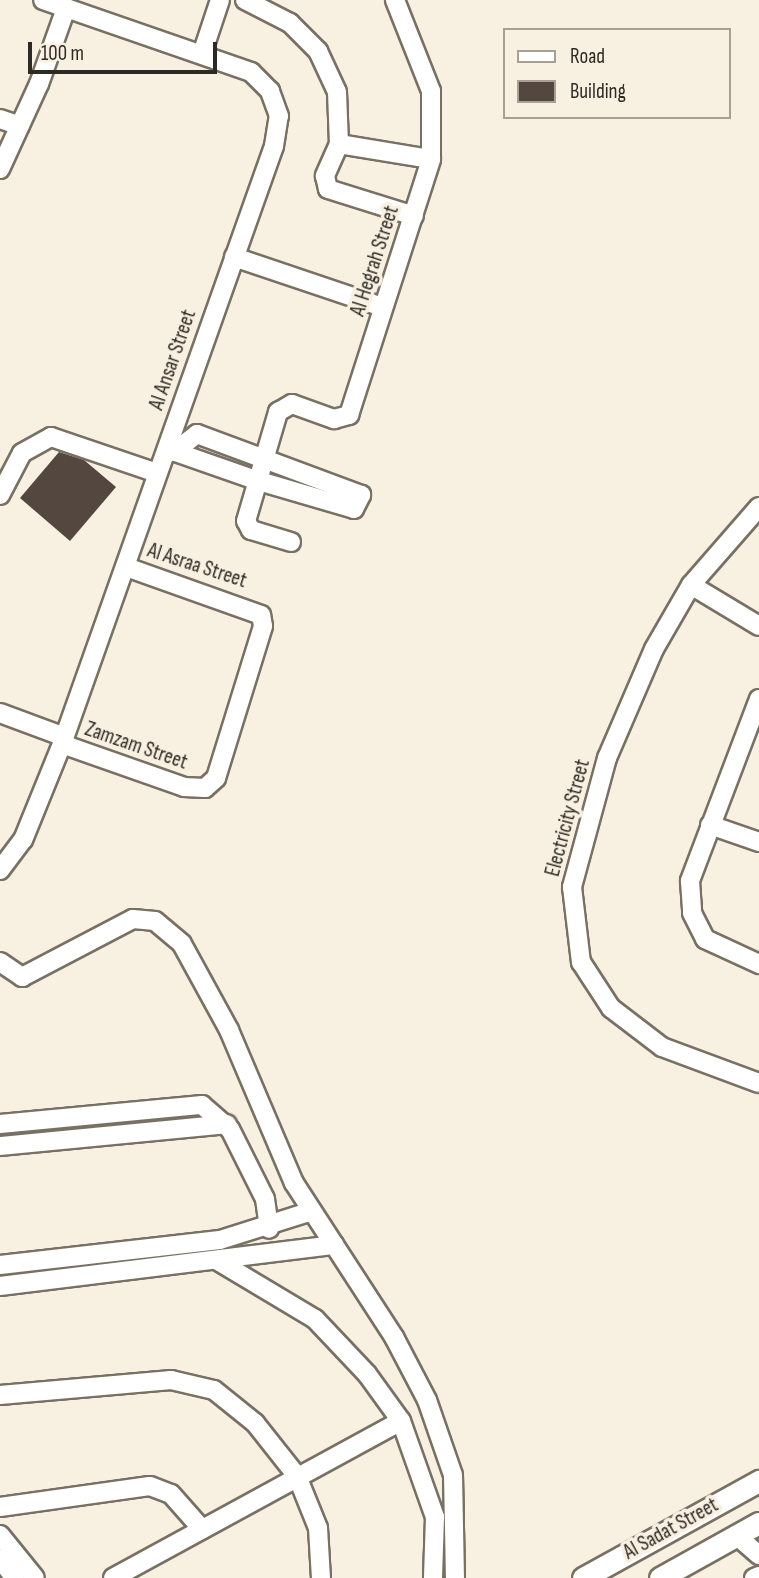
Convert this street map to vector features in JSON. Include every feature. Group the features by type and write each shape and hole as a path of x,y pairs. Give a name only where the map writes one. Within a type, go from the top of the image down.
{"main road":[{"name":"Al Sadat Street","path":"583,1578 759,1481"},
{"name":"Al Sadat Street","path":"660,1578 759,1523"}],"street":[{"name":"Al Ansar Street","path":"0,870 23,840 63,740 157,473 170,451 274,146 279,116 261,80 202,54 43,0"},
{"path":"202,54 220,0"},
{"path":"245,0 290,23 318,51 337,92 339,144 325,176 328,189 414,216"},
{"name":"Al Hegrah Street","path":"264,457 285,405 334,419 349,415 414,216 430,159 431,91 396,0"},
{"path":"0,169 66,8"},
{"path":"0,119 20,125"},
{"path":"339,144 430,159"},
{"path":"234,257 383,307"},
{"path":"197,434 361,495 354,509 170,451 197,434"},
{"path":"0,495 22,453 51,437 157,473"},
{"path":"264,457 246,521 251,530 291,542"},
{"name":"Electricity Street","path":"759,507 691,585 654,649 607,758 572,887 573,927 591,981 637,1031 662,1047 759,1083"},
{"name":"Al Asraa Street","path":"126,567 253,608 263,626 216,778 194,790"},
{"path":"691,585 759,626"},
{"path":"759,699 691,881 692,913 705,939 759,964"},
{"name":"Zamzam Street","path":"0,713 194,790"},
{"path":"710,825 759,842"},
{"path":"0,961 22,977 133,919 155,921 167,929 215,1000 294,1182 412,1367 442,1436 456,1499 455,1578"},
{"path":"0,1124 191,1104 212,1109 227,1124 265,1199 269,1229"},
{"path":"0,1146 227,1124"},
{"path":"0,1265 220,1240 269,1229 312,1211"},
{"path":"0,1286 334,1245"},
{"path":"218,1261 315,1319 367,1374 401,1421 435,1517 433,1578"},
{"path":"33,1262 35,1283"},
{"path":"0,1395 171,1380 198,1384 231,1401 255,1423 297,1476 318,1528 321,1578"},
{"path":"113,1578 401,1421"},
{"path":"0,1507 150,1486 171,1494 202,1529"},
{"path":"0,1535 35,1578"},
{"path":"737,1536 759,1555"},
{"path":"0,1559 15,1578"},
{"path":"754,1578 759,1576"}],"building":[{"path":"59,452 84,460 116,487 70,541 20,498"}]}
